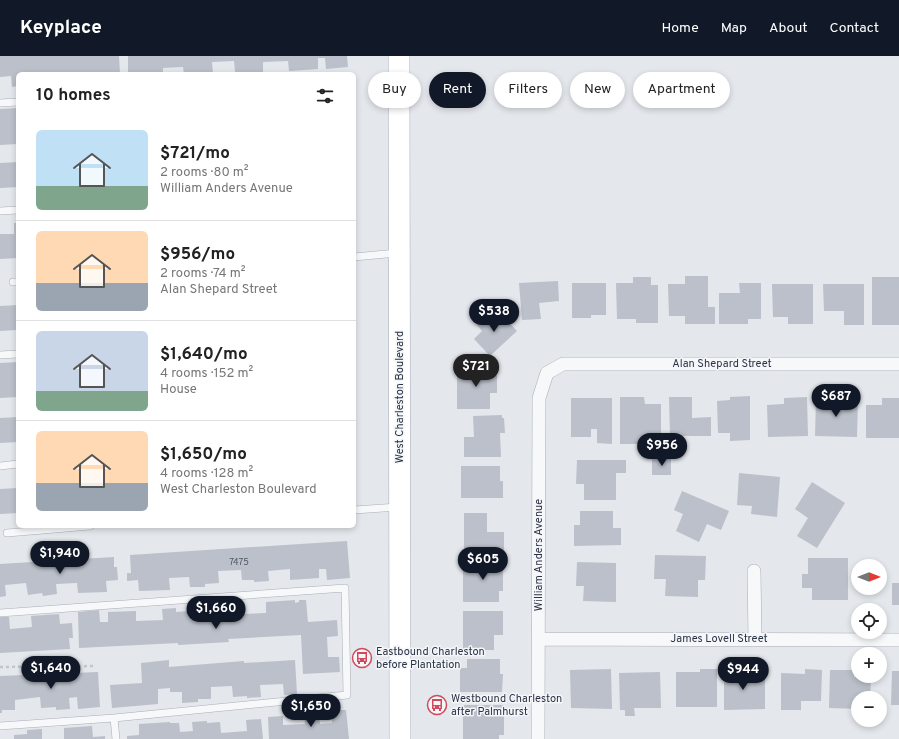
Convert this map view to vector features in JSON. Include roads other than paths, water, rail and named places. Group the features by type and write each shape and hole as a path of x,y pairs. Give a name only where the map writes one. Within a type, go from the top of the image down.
{"main road":[{"name":"West Charleston Boulevard","path":"399,56 400,739"}],"street":[{"name":"Alan Shepard Street","path":"547,373 563,364 899,364"},
{"name":"William Anders Avenue","path":"538,739 539,398 547,373"},
{"path":"754,570 755,640"},
{"name":"James Lovell Street","path":"539,639 899,640"}],"lane":[{"path":"0,103 16,102"},
{"path":"0,211 16,210"},
{"path":"356,257 399,253"},
{"path":"0,355 16,354"},
{"path":"0,466 16,464"},
{"path":"356,510 400,507"},
{"path":"7,533 66,528"},
{"path":"0,613 345,588 347,695 114,718 0,726"},
{"path":"114,718 116,739"}],"place":[{"name":"Eastbound Charleston before Plantation","path":"362,658"},
{"name":"Westbound Charleston after Palmhurst","path":"437,705"}]}
